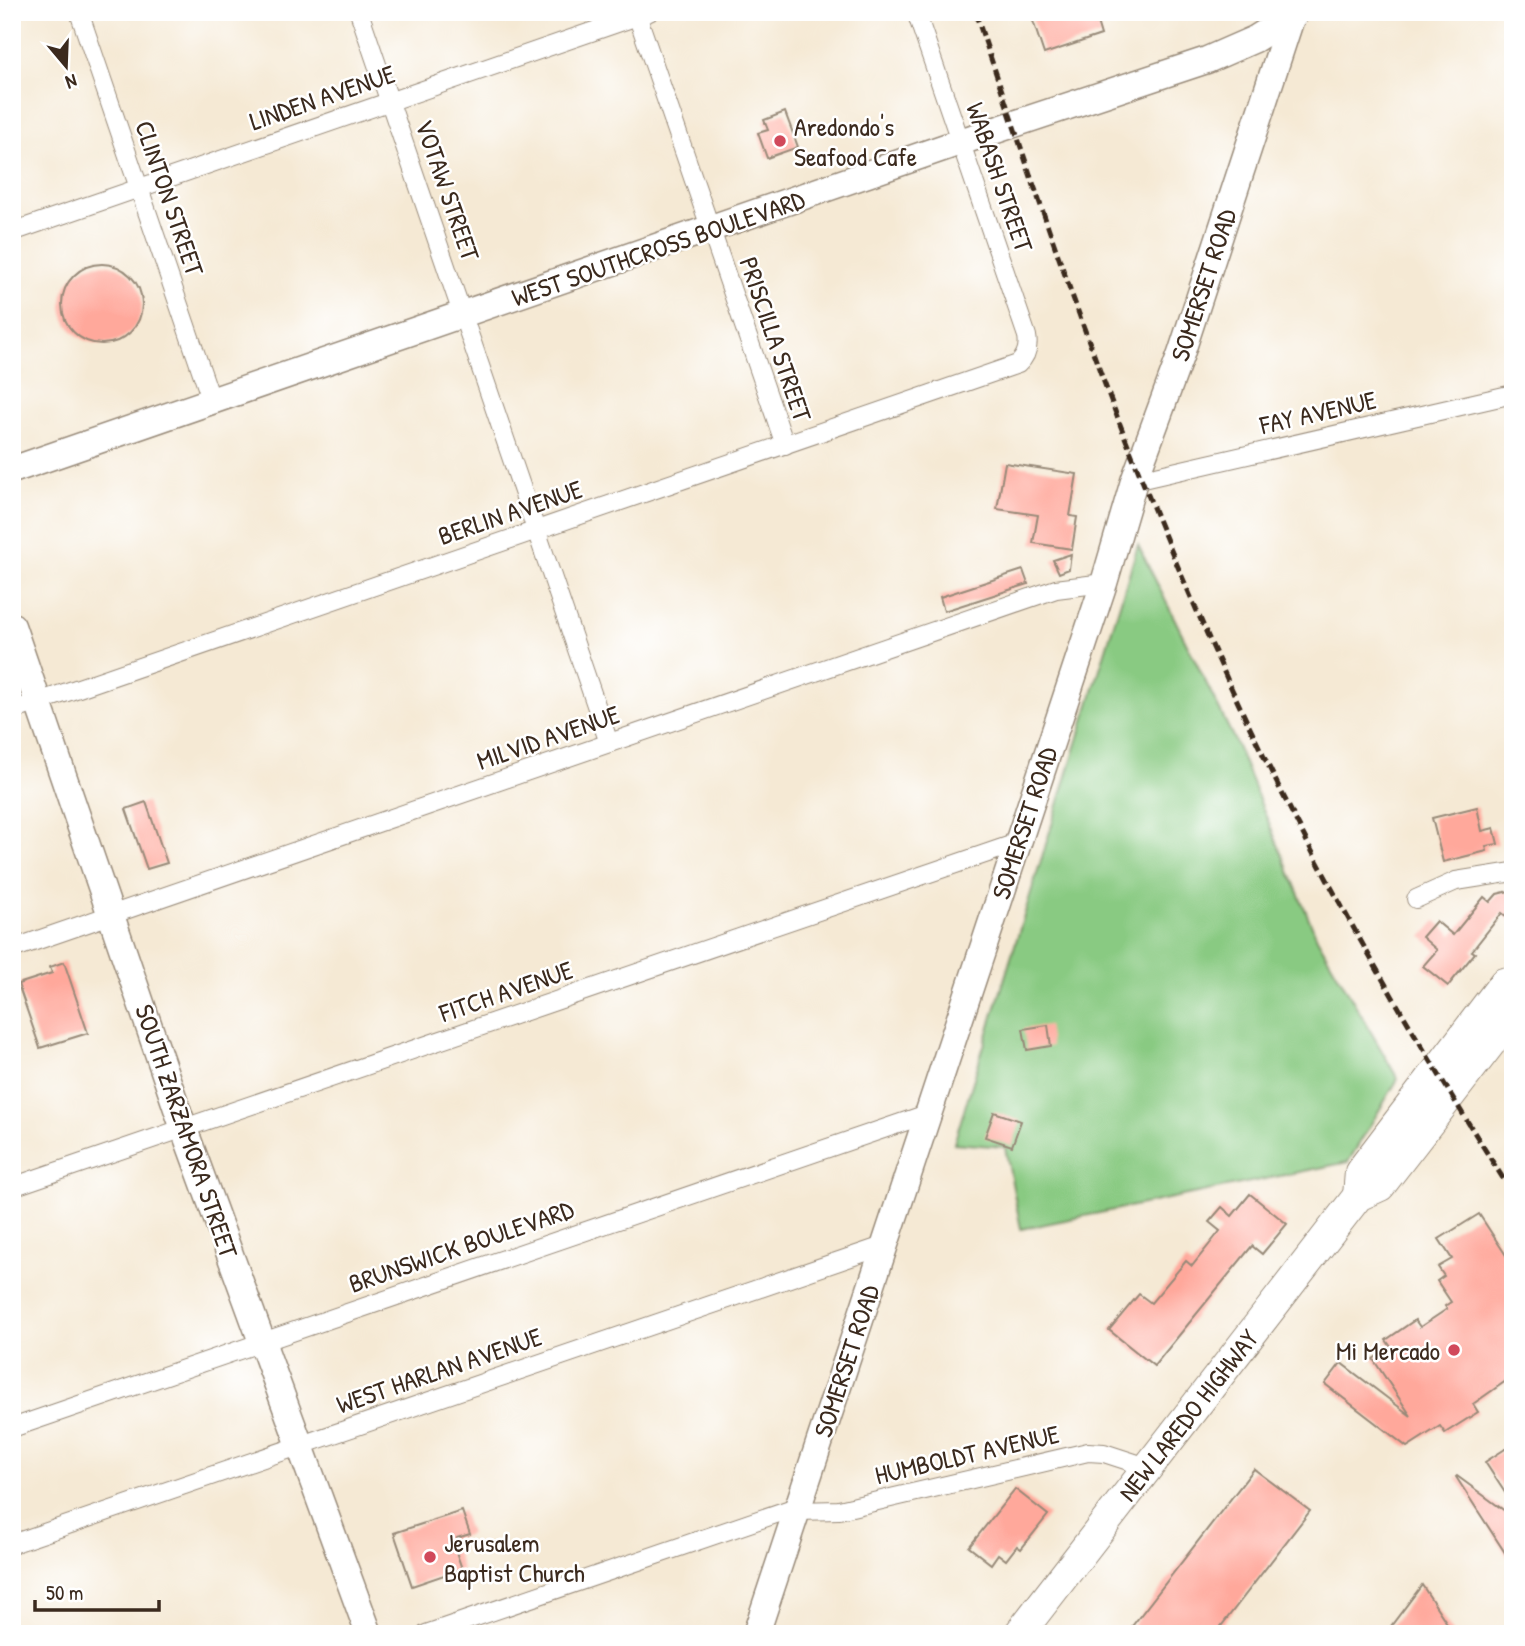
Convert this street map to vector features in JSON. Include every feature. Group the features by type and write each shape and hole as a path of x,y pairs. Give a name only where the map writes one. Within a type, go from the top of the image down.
{"main road":[{"name":"WEST SOUTHCROSS BOULEVARD","path":"12,470 960,142 1207,60 1255,39 1294,14"},
{"name":"SOMERSET ROAD","path":"756,1634 1104,583 1134,481 1181,354 1294,14"},
{"name":"SOUTH ZARZAMORA STREET","path":"12,626 184,1129 369,1634"},
{"name":"NEW LAREDO HIGHWAY","path":"1357,1196 1360,1172 1504,983 1513,981"},
{"name":"NEW LAREDO HIGHWAY","path":"1019,1634 1357,1196 1380,1186 1513,1014"}],"street":[{"name":"CLINTON STREET","path":"79,12 212,402"},
{"name":"VOTAW STREET","path":"359,12 609,743"},
{"name":"WABASH STREET","path":"916,12 1027,336 1028,344 1023,359"},
{"name":"LINDEN AVENUE","path":"12,232 641,14"},
{"name":"PRISCILLA STREET","path":"641,14 785,445"},
{"name":"BERLIN AVENUE","path":"12,711 1018,364 1023,359"},
{"name":"FAY AVENUE","path":"1134,481 1513,394"},
{"name":"MILVID AVENUE","path":"12,949 1056,589 1104,583"},
{"name":"FITCH AVENUE","path":"12,1187 1017,843"},
{"path":"1416,899 1456,881 1509,872"},
{"name":"BRUNSWICK BOULEVARD","path":"12,1428 927,1114"},
{"name":"WEST HARLAN AVENUE","path":"12,1544 883,1246"},
{"name":"HUMBOLDT AVENUE","path":"426,1634 798,1509 839,1510 1088,1452 1104,1453 1147,1467"}],"green space":[{"path":"1138,545 1233,737 1317,938 1398,1079 1348,1162 1021,1229 1005,1147 954,1143"}],"building":[{"path":"1030,12 1094,12 1101,35 1044,54"},
{"path":"785,112 798,147 767,158 758,133 768,130 764,120"},
{"path":"102,264 117,267 130,276 139,289 142,304 139,319 130,332 117,341 102,344 87,341 74,332 65,319 62,304 65,289 74,276 87,267"},
{"path":"1005,463 1077,474 1070,516 1077,517 1072,549 1033,543 1038,515 997,509"},
{"path":"1071,554 1069,569 1059,573 1053,560"},
{"path":"1023,570 1028,584 944,611 940,597"},
{"path":"146,802 167,863 147,869 126,809"},
{"path":"1477,807 1482,831 1494,828 1498,844 1486,846 1487,851 1443,862 1432,818"},
{"path":"1513,890 1513,922 1502,913 1448,986 1423,966 1437,950 1422,937 1436,921 1453,935 1484,897 1490,902 1497,894"},
{"path":"64,962 88,1033 40,1048 18,984 52,973 50,967"},
{"path":"1048,1025 1051,1046 1027,1050 1023,1029"},
{"path":"994,1112 1021,1121 1012,1146 985,1137"},
{"path":"1250,1194 1287,1224 1262,1254 1252,1246 1154,1366 1109,1330 1139,1294 1151,1303 1186,1261 1192,1266 1220,1231 1209,1222 1222,1207 1232,1216"},
{"path":"1479,1214 1513,1266 1513,1376 1473,1404 1478,1412 1445,1433 1440,1426 1407,1447 1325,1384 1341,1363 1411,1416 1373,1359 1391,1347 1386,1340 1415,1320 1420,1327 1447,1309 1445,1306 1451,1302 1437,1281 1444,1276 1438,1267 1452,1259 1439,1239"},
{"path":"1513,1444 1513,1505 1485,1462"},
{"path":"1254,1469 1310,1511 1215,1634 1126,1634"},
{"path":"1456,1477 1513,1517 1513,1565"},
{"path":"1015,1489 1048,1515 1021,1549 1017,1546 1006,1560 998,1554 991,1564 969,1547"},
{"name":"Jerusalem Baptist Church","path":"462,1511 470,1534 457,1538 459,1544 454,1546 462,1569 412,1586 394,1533"},
{"path":"1422,1585 1454,1634 1385,1634"}],"railway":[{"path":"975,12 1107,391 1153,508 1219,661 1285,798 1356,933 1513,1194"}],"place":[{"name":"Aredondo's Seafood Cafe","path":"780,141"},
{"name":"Mi Mercado","path":"1454,1350"},
{"name":"Jerusalem Baptist Church","path":"430,1557"}]}
